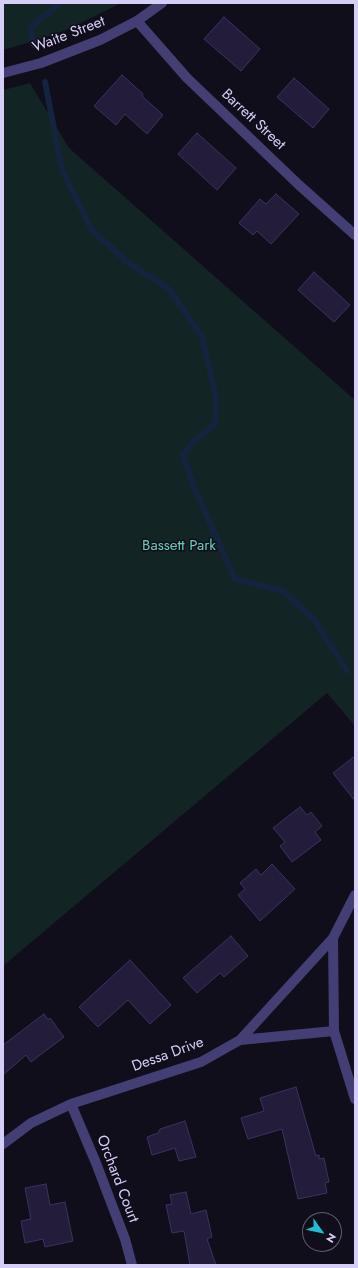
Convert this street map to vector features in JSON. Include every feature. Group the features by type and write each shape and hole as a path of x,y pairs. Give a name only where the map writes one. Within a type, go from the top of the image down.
{"street":[{"name":"Waite Street","path":"3,73 41,63 106,37 137,21 162,3"},
{"name":"Barrett Street","path":"137,21 187,78 299,185 355,236"},
{"name":"Dessa Drive","path":"3,1144 31,1123 71,1104 201,1062 240,1040 333,938 355,895"},
{"path":"333,938 334,1031 355,1099"},
{"path":"240,1040 334,1031"},
{"name":"Orchard Court","path":"71,1104 96,1163 132,1265"}],"green space":[{"path":"3,3 121,3 69,29 3,50"},
{"name":"Bassett Park","path":"30,83 69,148 355,400 355,726 327,693 3,966 3,90"}],"building":[{"path":"224,17 260,49 241,71 204,39"},
{"path":"122,75 163,115 147,134 125,114 116,125 94,106"},
{"path":"294,78 329,109 313,128 277,97"},
{"path":"197,133 236,168 217,190 178,154"},
{"path":"276,194 299,214 271,244 257,231 253,235 239,223 260,199 266,204"},
{"path":"314,272 350,305 334,322 298,290"},
{"path":"355,756 355,801 333,773"},
{"path":"300,807 307,815 311,812 322,826 315,832 321,840 292,862 280,846 285,842 273,828"},
{"path":"272,864 295,889 260,921 238,895 245,889 240,883 256,869 261,875"},
{"path":"231,936 248,956 224,977 220,973 197,993 183,978"},
{"path":"130,960 171,1005 150,1024 128,1000 98,1027 79,1007"},
{"path":"44,1014 48,1020 50,1018 64,1037 31,1062 26,1055 3,1075 3,1045"},
{"path":"296,1087 316,1156 319,1155 319,1159 324,1158 329,1182 325,1183 327,1193 298,1199 282,1129 248,1139 241,1118 264,1111 260,1098"},
{"path":"185,1121 196,1157 179,1161 175,1148 152,1155 147,1137 158,1133 160,1129"},
{"path":"46,1184 50,1205 65,1202 73,1241 45,1247 43,1239 25,1243 21,1221 31,1219 25,1188"},
{"path":"186,1192 191,1214 206,1210 212,1237 207,1239 216,1265 190,1265 184,1231 172,1233 166,1205 172,1204 170,1195"}],"waterway":[{"path":"34,45 30,28 60,3"},
{"path":"45,82 62,170 91,229 126,261 169,289 202,337 216,397 215,424 194,441 183,455 194,487 235,579 283,591 313,618 347,671"}]}
